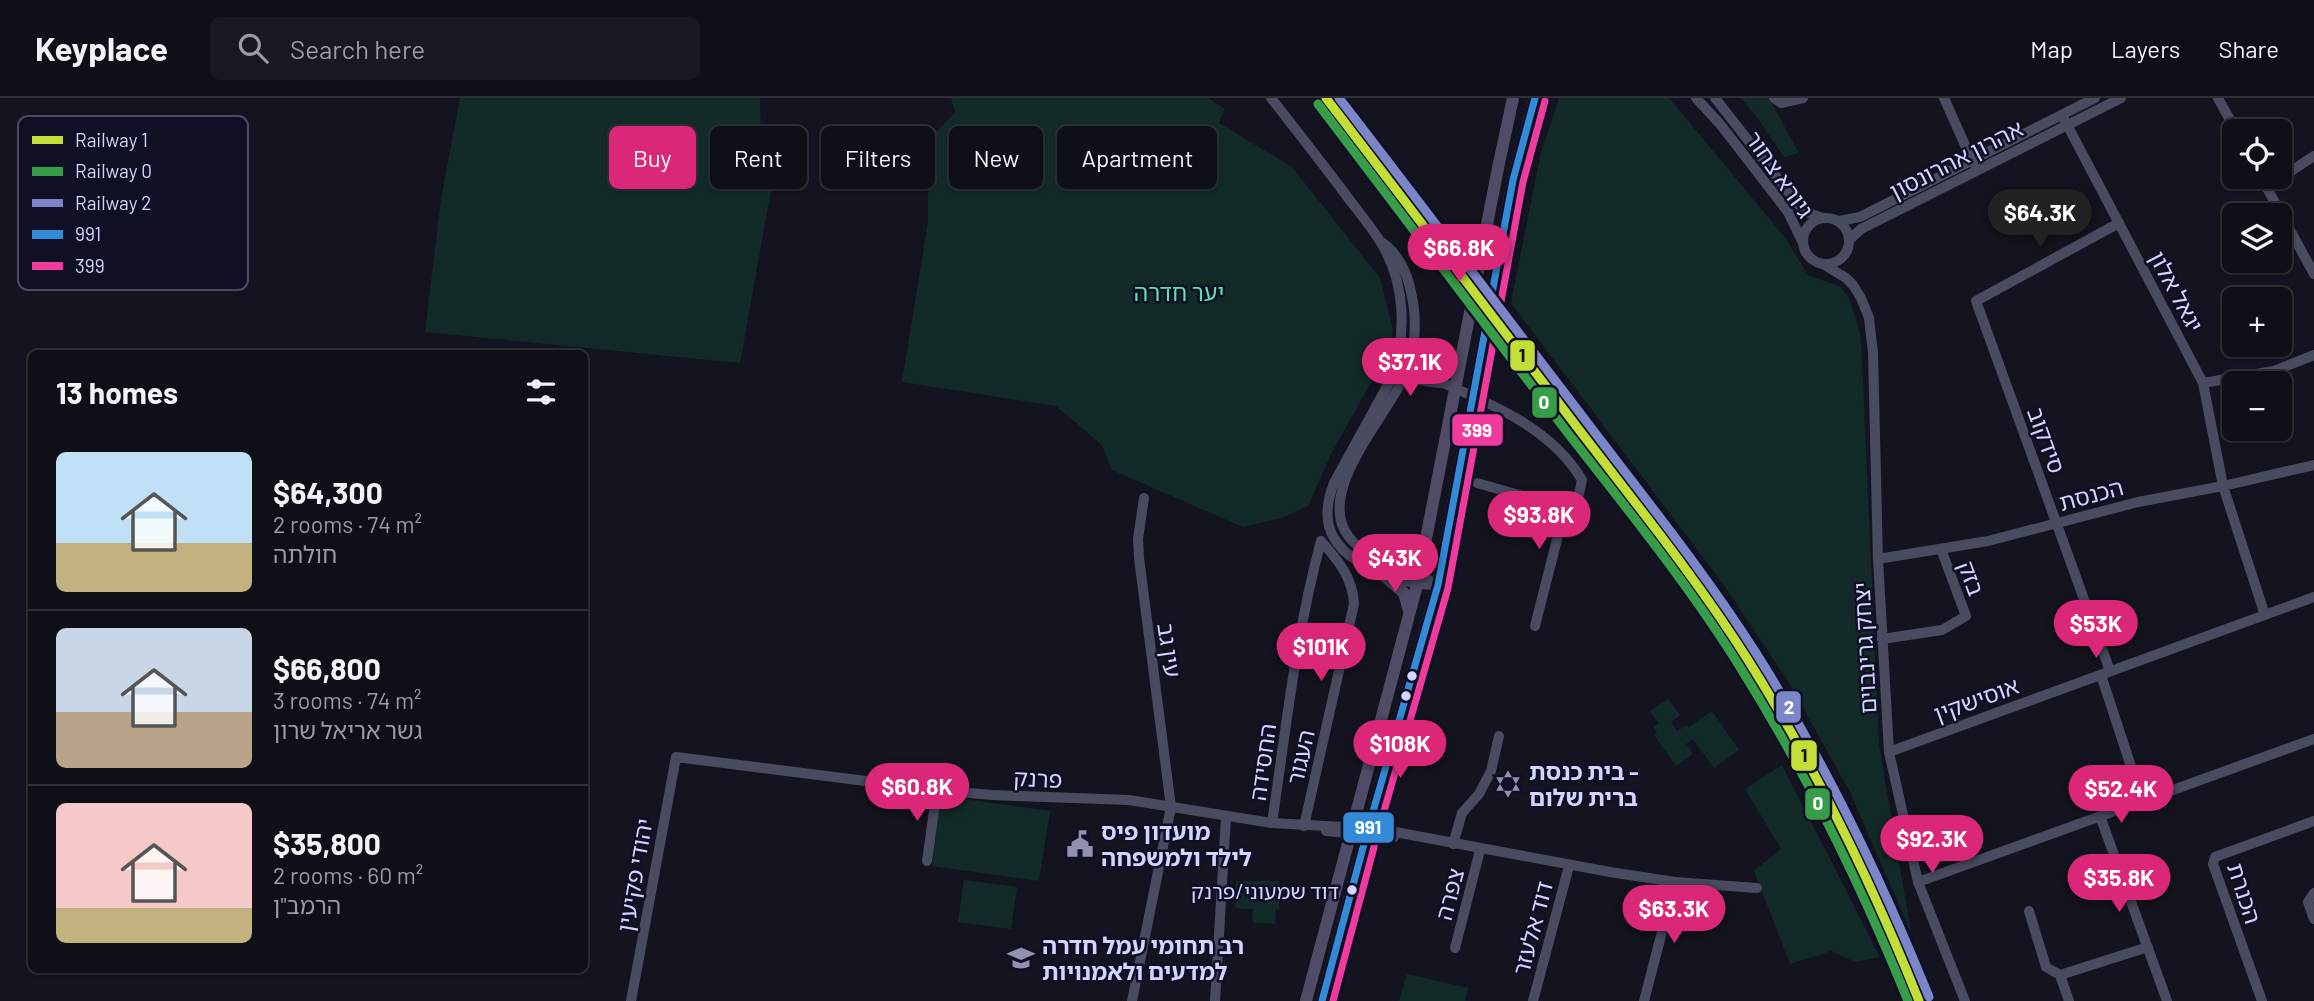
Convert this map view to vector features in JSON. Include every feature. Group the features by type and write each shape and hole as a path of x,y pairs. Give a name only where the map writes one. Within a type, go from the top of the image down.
{"main road":[{"path":"1307,1001 1419,580 1513,98"},
{"path":"1322,1001 1438,585 1513,180 1535,98"},
{"path":"1409,614 1409,604 1404,593 1383,569 1418,556 1426,545"}],"street":[{"path":"1271,98 1380,240 1395,253 1410,285 1414,323 1407,371 1346,476 1338,499 1339,518 1350,540 1383,569"},
{"name":"גיורא צחור","path":"1696,98 1720,124 1788,212 1802,241"},
{"name":"גיורא צחור","path":"1715,98 1797,203 1808,213 1823,218"},
{"path":"1774,98 1781,103 1803,98"},
{"path":"1944,98 1974,165"},
{"name":"אהרון אהרונסון","path":"2065,119 2095,98"},
{"name":"אהרון אהרונסון","path":"1839,222 1860,217 1974,165 2065,119 2121,98"},
{"path":"2218,98 2229,119"},
{"name":"יגאל אלון","path":"2065,119 2203,383 2224,486 2265,615"},
{"path":"2292,171 2314,156"},
{"name":"אהרון אהרונסון","path":"1849,240 1861,229 1974,165"},
{"path":"2268,189 2314,274"},
{"path":"1823,218 1839,222 1846,229 1849,240 1845,255 1835,263 1823,264 1808,256 1802,241 1806,228 1817,219 1823,218"},
{"name":"סידקוב","path":"2119,223 1976,301 2056,523 2105,673 2142,800"},
{"path":"1380,240 1394,273 1402,307 1401,338 1390,381 1341,466 1328,498 1329,526 1337,541 1353,556 1383,569 1438,585"},
{"name":"יצחק גרינבוים","path":"1845,255 1853,285 1869,318 1872,337 1878,559 1889,752 1918,882 1965,1001"},
{"name":"יצחק גרינבוים","path":"1823,264 1853,285"},
{"path":"2203,383 2274,371 2314,355"},
{"path":"1396,366 1433,383 1443,383 1507,413 1543,437 1582,480 1580,493 1573,504 1565,508 1477,483"},
{"name":"הכנסת","path":"1878,559 1988,541 2138,502 2314,465"},
{"name":"עין גב","path":"1132,1001 1171,807 1139,558 1138,539 1144,498"},
{"path":"1535,626 1565,508"},
{"name":"החסידה","path":"1272,823 1292,686 1312,573 1321,541"},
{"name":"העגור","path":"1310,827 1354,604 1354,590 1347,574 1321,541"},
{"name":"בזק","path":"1882,639 1942,630 1966,616 1941,549"},
{"name":"אוסישקין","path":"1889,752 2314,597"},
{"path":"1453,844 1462,813 1479,794 1491,771 1499,736"},
{"path":"1918,882 2314,739"},
{"name":"פרנק","path":"676,757 937,790 992,795 1129,800 1272,823 1411,836 1569,866 1675,882 1757,888"},
{"name":"יהודי פקיעין","path":"631,1001 676,757"},
{"path":"927,861 937,790"},
{"path":"2100,816 2167,1001"},
{"path":"1215,1001 1226,817"},
{"name":"הכנרת","path":"2262,1001 2213,864 2215,857 2314,821"},
{"name":"צפרה","path":"1455,948 1480,850"},
{"name":"דוד אלעזר","path":"1533,1001 1569,866"},
{"path":"1644,1001 1675,882"},
{"path":"2314,893 2308,902 2314,919"},
{"path":"2029,911 2046,967 2060,975 2069,1001"},
{"path":"2060,975 2147,947"}],"green space":[{"path":"460,98 760,98 761,126 710,126 710,189 771,189 740,363 425,332 441,199"},
{"name":"יער חדרה","path":"951,98 1208,98 1225,109 1219,123 1292,167 1380,278 1393,330 1389,357 1374,377 1332,452 1308,506 1284,517 1243,527 1112,470 1102,445 1056,406 902,382 928,222 928,189 935,189 935,133 955,112"},
{"path":"1559,98 1669,98 1786,239 1808,275 1841,287 1850,300 1861,337 1879,745 1911,932 1850,792 1788,681 1724,585 1511,303 1541,153"},
{"path":"1741,98 1769,98 1799,153 1784,157"},
{"path":"1668,699 1680,715 1671,722 1677,731 1687,725 1689,727 1712,711 1739,750 1714,768 1693,739 1686,744 1693,754 1676,766 1654,735 1657,733 1654,727 1659,723 1650,711"},
{"path":"1782,765 1880,957 1855,962 1831,951 1790,964 1754,871 1781,849 1745,789"},
{"path":"941,796 1050,811 1039,881 932,866"},
{"path":"964,880 1017,887 1011,929 958,922"},
{"path":"1236,881 1279,881 1279,909 1276,909 1275,924 1253,923 1253,909 1235,908"},
{"path":"1407,974 1468,988 1465,1001 1399,1001"}],"rail line":[{"name":"1","path":"1326,98 1666,542 1748,660 1820,784 1882,913 1919,1001"},
{"name":"2","path":"1339,98 1672,534 1756,653 1805,736 1850,821 1929,997"},
{"name":"0","path":"1318,104 1657,548 1720,637 1765,707 1810,789 1852,873 1908,1001"}],"transit line":[{"name":"991","path":"1322,1001 1438,585 1513,180 1535,98"},
{"name":"399","path":"1333,1001 1448,588 1523,182 1545,101"}],"place":[{"name":"בית כנסת - ברית שלום","path":"1508,784"},
{"name":"מועדון פיס לילד ולמשפחה","path":"1080,844"},
{"name":"דוד שמעוני/פרנק","path":"1352,890"},
{"name":"רב תחומי עמל חדרה למדעים ולאמנויות","path":"1021,958"}]}
